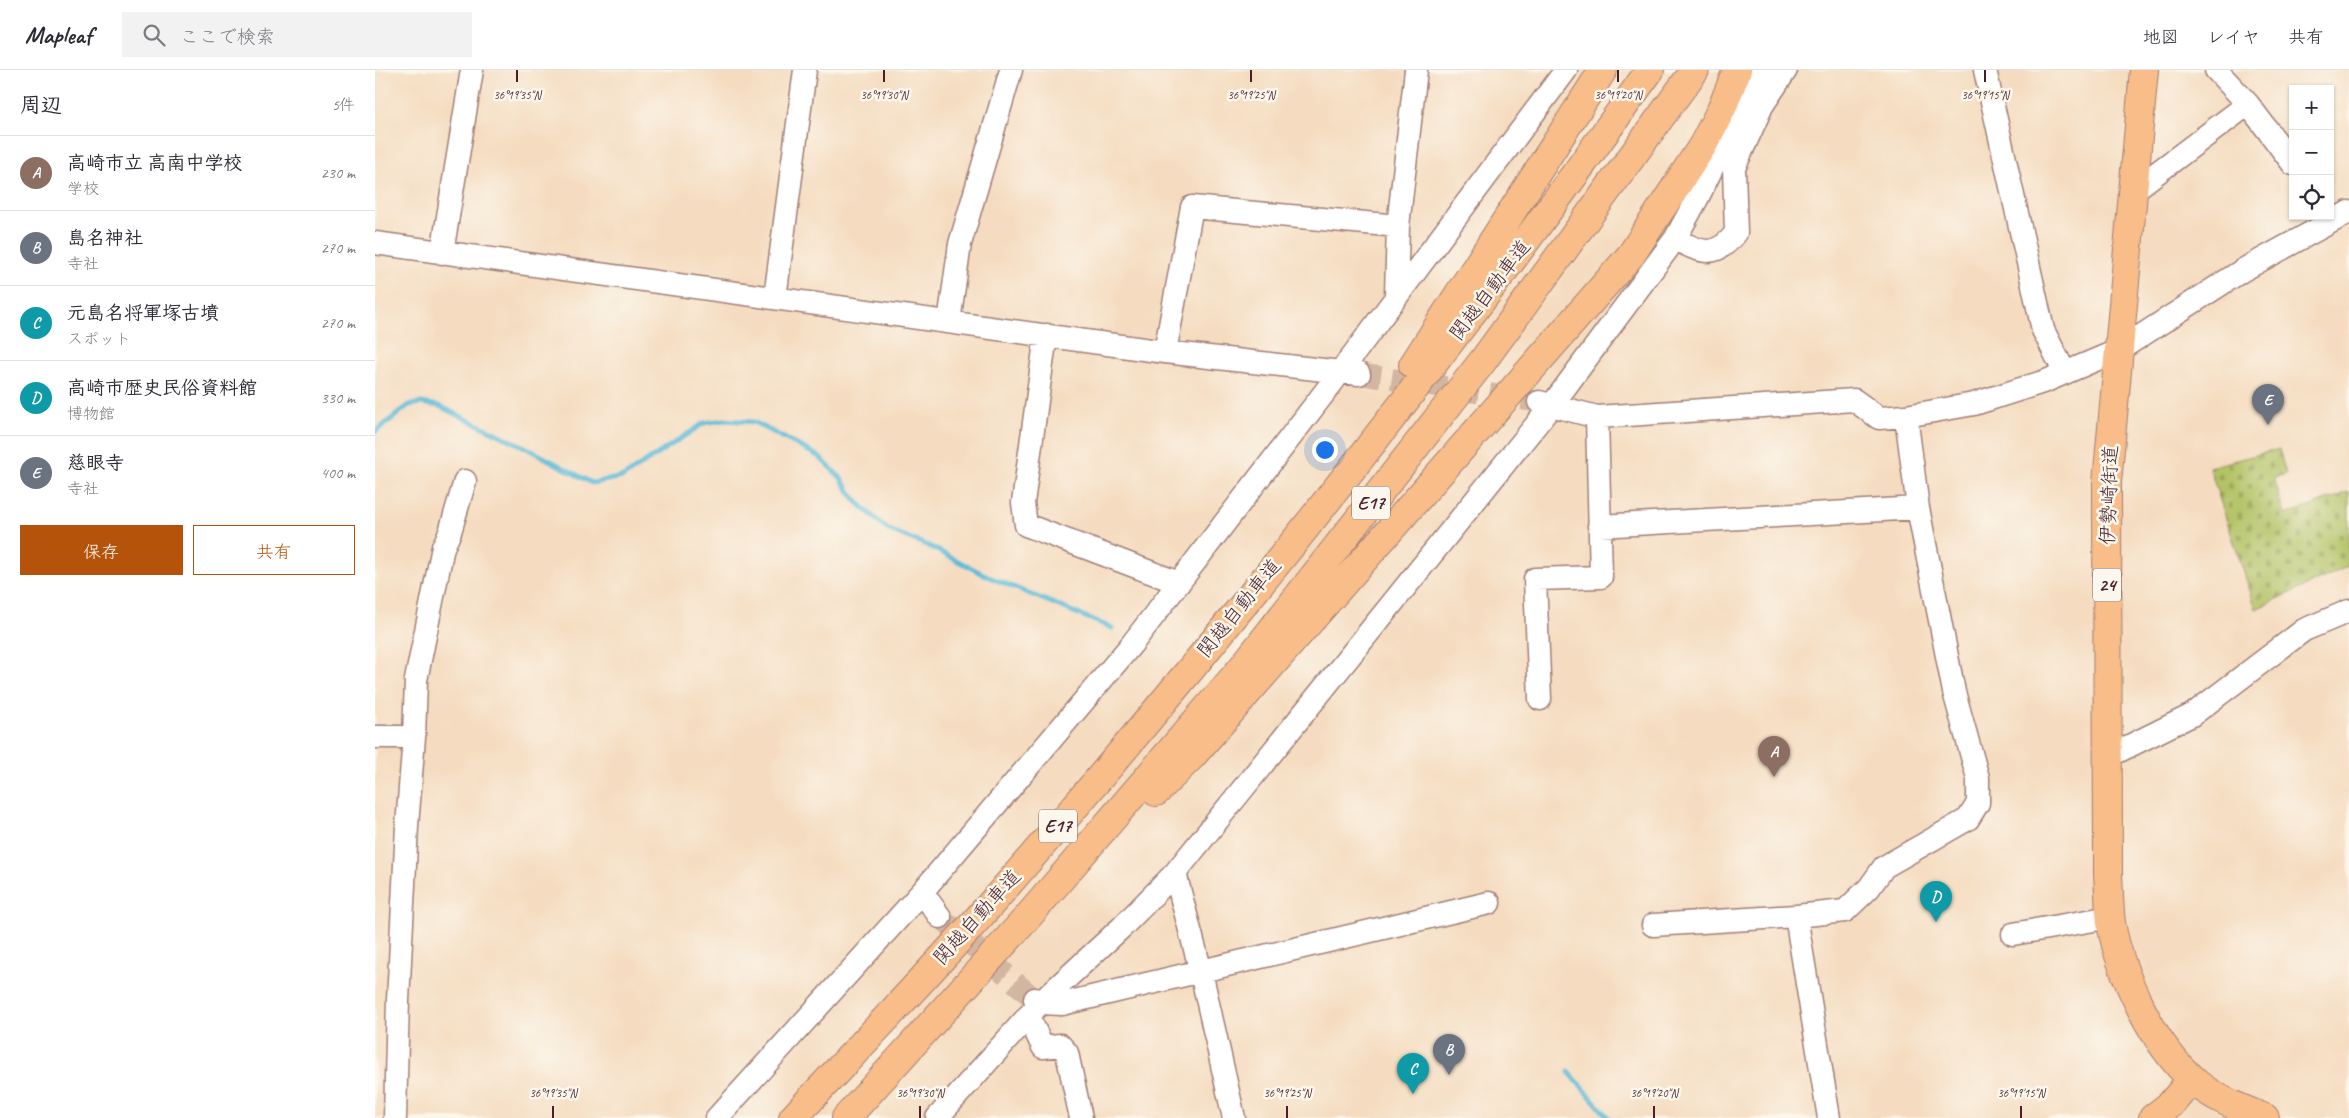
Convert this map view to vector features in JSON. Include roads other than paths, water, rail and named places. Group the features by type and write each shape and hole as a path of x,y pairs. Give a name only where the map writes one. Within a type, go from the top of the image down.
{"main road":[{"path":"1309,523 1603,70"},
{"name":"関越自動車道","path":"793,1118 995,899 1145,725 1309,523 1451,342 1650,70"},
{"name":"関越自動車道","path":"846,1118 1026,920 1241,669 1481,362 1695,70"},
{"path":"1026,920 1191,757 1631,254 1703,145 1722,108 1737,70"},
{"name":"伊勢崎街道","path":"2144,70 2107,482 2108,873 2111,917 2124,973 2141,1009 2163,1044 2192,1079 2229,1104 2265,1118"},
{"path":"2153,1118 2171,1104 2192,1079"}],"street":[{"path":"442,253 472,70"},
{"path":"775,298 805,70"},
{"path":"949,322 960,244 1011,70"},
{"path":"1397,295 1398,226 1416,70"},
{"path":"717,1118 922,892 1132,644 1350,372 1397,295 1566,70"},
{"path":"937,1118 1033,1005 1122,927 1175,873 1675,239 1698,197 1748,94 1763,70"},
{"path":"1675,239 1698,251 1710,251 1720,249 1737,233 1734,168 1762,106 1785,70"},
{"path":"1985,70 2043,330 2065,373"},
{"path":"2216,70 2247,104 2289,159"},
{"path":"2133,191 2247,104"},
{"path":"1165,352 1192,207 1398,226"},
{"path":"1544,403 1597,416 1854,400 1879,418 1906,416 1975,404 2065,373 2119,350 2243,270 2338,215"},
{"path":"375,243 1165,352 1350,372"},
{"path":"1046,335 1023,503 1026,525 1179,583"},
{"path":"1539,699 1535,579 1601,576 1597,416"},
{"path":"1653,925 1796,916 1845,910 1869,888 1884,867 1968,819 1978,803 1977,778 1954,692 1918,508 1906,416"},
{"path":"388,1110 407,826 415,738 417,671 443,548 450,532 465,481"},
{"path":"1599,526 1918,508"},
{"path":"2107,758 2192,715 2304,630 2349,611"},
{"path":"375,737 415,738"},
{"path":"1175,873 1201,972 1234,1118"},
{"path":"922,892 941,917"},
{"path":"1033,1005 1062,1004 1489,903"},
{"path":"1796,916 1829,1118"},
{"path":"2013,934 2111,917"},
{"path":"1033,1005 1043,1047 1060,1045 1067,1053 1081,1118"}],"waterway":[{"path":"375,432 409,405 422,403 439,406 523,446 592,483 623,477 704,423 724,420 754,422 818,456 840,477 856,501 887,529 929,546 989,577 1112,628"},
{"path":"1569,1072 1609,1118"}],"tunnel":[{"path":"1359,374 1535,401"},
{"path":"940,917 1032,997"}],"place":[{"name":"慈眼寺","path":"2268,425"},
{"name":"高崎市立 高南中学校","path":"1774,777"},
{"name":"高崎市歴史民俗資料館","path":"1936,922"},
{"name":"島名神社","path":"1449,1075"},
{"name":"元島名将軍塚古墳","path":"1413,1094"}]}
